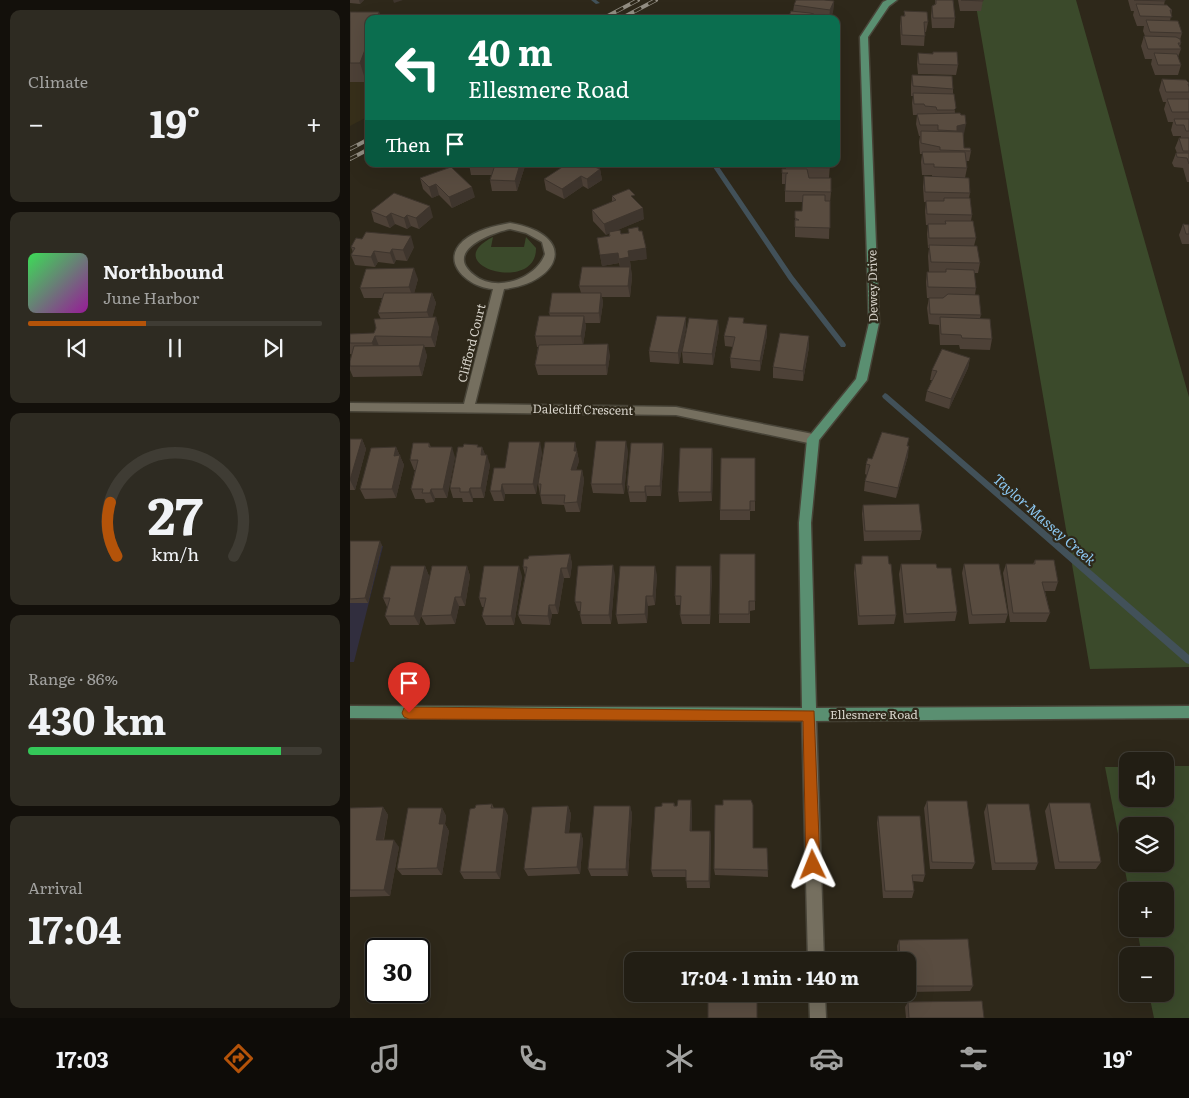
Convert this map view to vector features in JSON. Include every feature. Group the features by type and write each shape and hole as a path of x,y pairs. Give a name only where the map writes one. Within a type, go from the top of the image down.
{"street":[{"name":"Dewey Drive","path":"813,439 861,380 874,323 864,37 886,4 893,0"},
{"path":"510,226 525,228 545,239 550,247 550,256 538,273 527,280 499,286 484,284 471,278 463,270 460,261 462,251 470,241 495,228 510,226"},
{"name":"Clifford Court","path":"469,407 499,286"},
{"name":"Dalecliff Crescent","path":"350,407 676,411 813,439"},
{"path":"813,439 805,523 816,952"},
{"name":"Ellesmere Road","path":"350,712 809,715 1189,712"},
{"path":"817,1002 818,1018"}],"shaded area":[{"path":"350,23 365,23 365,118 350,126"},
{"path":"383,546 354,662 350,662 350,547"}],"green space":[{"path":"975,0 1076,0 1189,397 1189,667 1090,669"},
{"path":"493,237 491,247 524,247 526,237 536,248 532,262 522,270 508,273 493,271 482,265 476,257 479,247"},
{"path":"1174,766 1189,766 1189,1018 1154,1018 1151,1002 1174,1002 1174,947 1140,947 1138,937 1174,937 1174,882 1127,882 1125,872 1174,872 1174,817 1119,817 1119,839 1105,767 1119,767 1119,807 1174,807"}],"building":[{"path":"796,0 834,1 830,10 794,5"},
{"path":"936,0 953,0 955,18 933,18 932,6 936,4"},
{"path":"1136,4 1167,5 1172,10 1170,10 1172,17 1140,16"},
{"path":"791,11 814,14 814,15 790,15"},
{"path":"904,11 927,12 928,22 924,22 925,36 902,35 901,16 905,16"},
{"path":"350,12 379,12 378,15 365,15 365,50 360,63 350,63"},
{"path":"1146,20 1178,21 1182,33 1150,32"},
{"path":"1144,36 1176,37 1180,39 1181,43 1178,43 1181,49 1148,49"},
{"path":"933,52 957,52 958,65 919,64 918,53 933,54"},
{"path":"1154,53 1177,54 1181,65 1158,65"},
{"path":"912,75 952,76 953,89 913,86"},
{"path":"1162,79 1186,80 1189,83 1189,92 1166,92"},
{"path":"913,93 954,94 956,108 954,110 937,110 936,107 914,104"},
{"path":"1167,99 1189,99 1189,112 1172,112"},
{"path":"960,113 965,115 966,124 957,126 957,131 938,130 938,125 920,125 917,114"},
{"path":"1174,119 1189,119 1189,131 1186,131 1184,125 1176,125"},
{"path":"921,131 963,132 964,148 970,148 971,151 940,150 940,147 921,143"},
{"path":"1179,138 1189,138 1189,151 1183,151"},
{"path":"922,152 965,152 967,168 934,167 934,164 924,164"},
{"path":"1176,153 1189,153 1189,164 1187,158 1177,157"},
{"path":"451,167 472,187 449,197 436,184 429,187 420,178"},
{"path":"494,167 519,167 515,181 490,180"},
{"path":"562,167 594,167 600,169 587,179 581,176 562,189 544,179"},
{"path":"786,167 830,167 830,168"},
{"path":"782,169 807,169 809,178 831,178 831,192 785,191 786,174 788,173 782,173"},
{"path":"924,176 969,178 970,193 925,192"},
{"path":"629,189 635,195 631,196 643,208 604,224 592,210 616,200 612,196"},
{"path":"394,193 430,206 416,218 407,215 404,218 391,213 386,217 371,211"},
{"path":"803,195 825,195 825,201 830,201 830,228 795,227 795,220 799,220 795,218 795,211 802,211"},
{"path":"944,198 970,198 972,215 927,214 926,201 944,201"},
{"path":"945,221 973,221 976,238 929,238 928,224 946,224"},
{"path":"1183,224 1189,225 1189,234 1186,234"},
{"path":"638,227 639,231 642,231 646,248 628,251 629,257 619,259 618,253 600,255 597,238 610,236 609,232 620,230 621,234 629,233 628,229"},
{"path":"366,232 411,236 403,250 392,249 390,253 374,251 371,257 351,255 355,248 351,247 356,238 362,239"},
{"path":"929,245 977,246 980,263 931,262"},
{"path":"582,267 630,267 628,286 579,286"},
{"path":"414,268 409,287 360,288 366,269"},
{"path":"946,269 974,270 976,288 928,287 927,272 946,272"},
{"path":"384,293 432,293 427,312 378,313"},
{"path":"552,293 601,293 599,313 549,313"},
{"path":"948,294 979,295 981,315 930,314 929,298 943,298"},
{"path":"539,316 584,316 581,336 535,336"},
{"path":"657,316 686,317 678,353 649,351"},
{"path":"436,317 431,337 375,336 372,343 350,343 350,334 374,333 376,328 374,319"},
{"path":"729,317 744,318 743,323 767,325 760,361 730,358 735,337 724,336"},
{"path":"940,317 990,319 992,339 962,338 961,335 941,334"},
{"path":"689,318 718,320 712,354 682,352"},
{"path":"780,333 809,336 803,371 773,367"},
{"path":"608,344 606,365 535,365 539,345"},
{"path":"424,345 419,366 350,366 354,346"},
{"path":"942,349 970,358 951,399 927,391 937,371 932,370"},
{"path":"882,432 909,438 907,446 909,446 898,488 865,481 870,465 866,464 868,458 872,459"},
{"path":"350,439 362,439 350,480"},
{"path":"596,441 626,441 622,484 591,484"},
{"path":"509,442 540,442 533,484 502,484 501,491 490,491 494,468 505,468"},
{"path":"545,442 575,442 574,451 577,451 571,470 582,470 577,502 564,503 565,495 540,495 541,484 538,484"},
{"path":"413,443 429,443 429,447 452,447 443,489 431,489 430,493 422,493 423,489 411,489 418,460 410,460"},
{"path":"631,443 663,443 660,486 645,486 645,492 628,492"},
{"path":"464,444 478,445 477,447 482,447 481,455 487,455 481,488 470,488 469,492 460,492 460,488 450,488 458,447 463,447"},
{"path":"396,447 394,456 400,455 392,489 360,489 371,448"},
{"path":"680,448 712,448 711,492 678,492"},
{"path":"721,458 755,458 755,501 750,501 750,510 720,510"},
{"path":"919,504 922,531 865,531 863,505"},
{"path":"350,541 380,541 365,598 350,599"},
{"path":"570,554 567,568 561,568 555,605 549,605 548,616 518,615 527,567 523,567 524,559 528,559 529,556"},
{"path":"720,554 755,554 755,601 749,601 749,614 719,614"},
{"path":"862,556 888,556 889,564 891,564 896,615 859,616 855,564 862,564"},
{"path":"1035,560 1054,560 1058,582 1042,582 1050,613 1013,613 1006,564 1035,564"},
{"path":"901,564 936,564 937,568 951,568 957,612 906,614"},
{"path":"964,564 999,564 1008,614 972,615"},
{"path":"613,565 609,615 580,615 581,602 575,602 578,566"},
{"path":"391,566 425,566 414,616 385,616 390,598 383,598"},
{"path":"432,566 467,566 461,597 455,597 451,615 421,616"},
{"path":"484,566 519,566 511,616 482,616 486,598 479,598"},
{"path":"620,566 655,566 653,596 646,596 645,614 616,615"},
{"path":"676,566 711,566 710,615 680,615 681,596 675,596"},
{"path":"678,800 691,800 690,831 710,831 709,881 686,881 686,870 651,870 655,807 662,806 662,803 674,803 674,806 677,806"},
{"path":"723,800 751,800 753,805 753,848 767,848 768,870 714,869 715,805 723,805"},
{"path":"927,801 967,801 975,863 932,862"},
{"path":"1049,803 1090,803 1101,862 1059,862"},
{"path":"492,804 491,808 504,808 496,872 460,872 470,809 475,808 476,805"},
{"path":"987,804 1029,804 1038,863 995,863"},
{"path":"568,806 565,833 581,833 577,867 524,869 532,807"},
{"path":"594,806 630,806 626,869 588,869"},
{"path":"383,807 376,840 394,840 384,890 350,890 350,808"},
{"path":"408,808 442,808 439,824 444,824 437,868 397,869"},
{"path":"878,816 920,816 925,875 912,875 914,891 885,891"},
{"path":"968,939 973,986 916,986 916,952 900,952 899,940"},
{"path":"982,1001 984,1018 909,1018 908,1002"},
{"path":"708,1002 757,1002 757,1018 708,1018"}],"waterway":[{"name":"Taylor-Massey Creek","path":"593,0 598,3"},
{"name":"Taylor-Massey Creek","path":"716,167 791,278 843,345"},
{"name":"Taylor-Massey Creek","path":"885,396 1189,660"}],"railway":[{"path":"610,15 638,0"},
{"path":"628,15 656,0"},
{"path":"350,149 365,141"},
{"path":"350,159 365,151"}],"route":[{"path":"409,713 809,715 813,865"}]}
